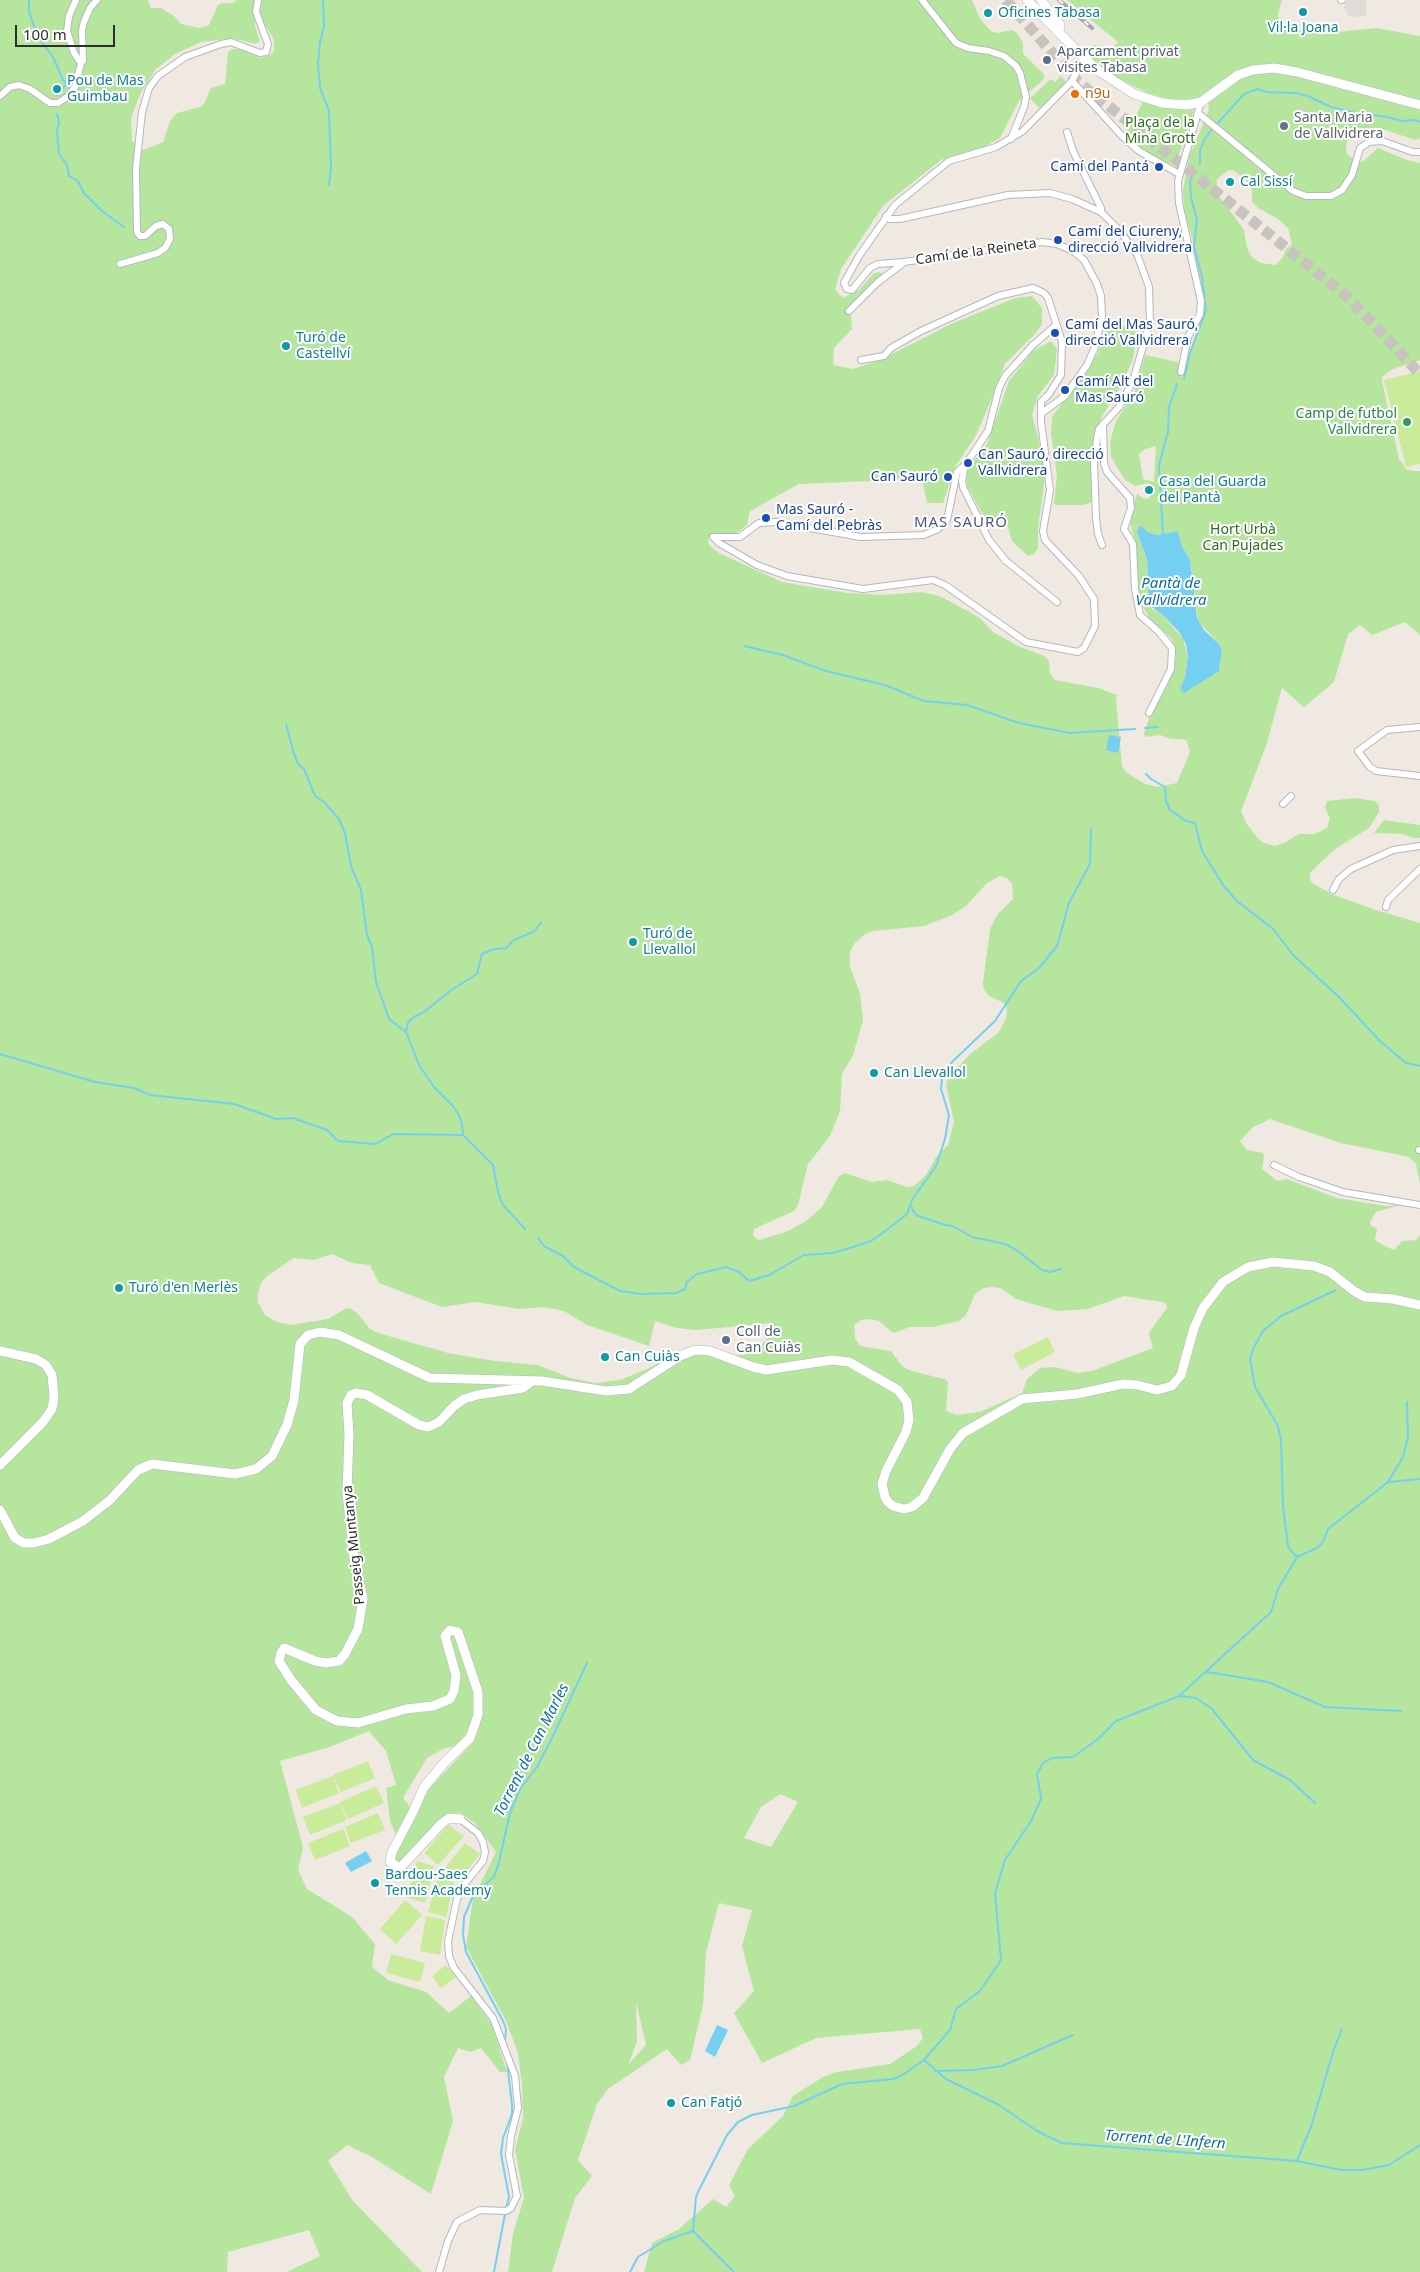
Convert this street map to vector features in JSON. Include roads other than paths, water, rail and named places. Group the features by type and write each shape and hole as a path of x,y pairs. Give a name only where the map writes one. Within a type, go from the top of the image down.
{"main road":[{"path":"1027,0 1059,30 1084,58 1111,80 1134,94 1171,105 1201,102 1238,75 1253,70 1274,68 1297,72 1420,105"},
{"path":"1041,0 1060,25 1059,30"},
{"path":"0,1510 15,1538 24,1543 34,1543 54,1536 83,1521 110,1500 138,1470 152,1464 235,1474 256,1469 268,1461 280,1442 294,1400 298,1349 303,1339 314,1333 326,1332 339,1335 430,1378 532,1381 606,1391 622,1391 633,1387 680,1356 695,1350 716,1353 754,1368 766,1370 832,1360 849,1362 898,1390 907,1402 908,1420 906,1432 886,1471 882,1484 888,1502 893,1506 904,1508 912,1507 923,1498 950,1449 963,1433 1022,1399 1077,1394 1123,1384 1157,1390 1172,1386 1181,1375 1194,1328 1203,1308 1223,1282 1248,1267 1273,1262 1314,1266 1330,1272 1354,1291 1365,1297 1393,1299 1420,1305"},
{"path":"0,1351 36,1359 46,1365 52,1375 54,1396 52,1409 43,1422 0,1465"},
{"name":"Passeig Muntanya","path":"460,1820 448,1818 400,1868 390,1862 392,1852 424,1787 444,1763 470,1738 478,1715 478,1692 458,1632 450,1630 445,1636 456,1675 454,1690 450,1699 434,1706 406,1709 358,1723 337,1721 316,1710 291,1680 280,1661 280,1653 284,1648 315,1661 326,1663 339,1661 345,1654 358,1629 363,1599 354,1558 347,1493 349,1434 347,1403 349,1397 356,1393 367,1395 419,1425 428,1427 439,1422 454,1406 464,1399 477,1395 523,1388 532,1381"}],"street":[{"path":"76,0 69,16 67,31 76,57 81,63"},
{"path":"0,96 10,87 19,86 30,89 50,103 58,103 67,97 75,87 84,58 82,30 84,22 90,8 97,0"},
{"path":"120,264 158,253 165,248 170,239 169,229 163,224 158,225 145,236 140,236 137,232 136,169 142,112 149,88 158,76 185,57 221,44 231,42 260,53 266,52 268,44 256,12 258,0"},
{"path":"922,0 956,43 968,48 996,53 1016,66 1023,80 1026,97 1011,139"},
{"path":"904,262 874,265 855,289 849,291 844,286 845,279 886,216 903,198 928,180 949,161 996,147 1023,131 1072,81 1084,58"},
{"path":"1072,81 1123,137 1139,151 1165,166 1178,177"},
{"path":"1181,372 1188,336 1200,314 1202,301 1180,203 1178,177 1201,102"},
{"path":"1198,113 1294,191 1306,196 1331,196 1342,190 1348,183 1363,145 1376,140 1388,142 1413,152 1420,152"},
{"path":"1067,132 1073,151 1101,208 1101,212"},
{"path":"886,216 890,219 900,219 996,197 1031,193 1061,195 1101,212 1118,229 1139,257 1147,278 1151,306 1149,331 1133,381 1119,406 1099,429 1094,468 1098,534 1102,545"},
{"name":"Camí de la Reineta","path":"849,311 877,283 904,262 1042,242 1067,248 1084,260 1097,284 1102,303 1102,316 1095,347 1087,365 1069,392 1042,413"},
{"path":"861,360 884,356 892,348 921,331 998,296 1033,288 1044,293 1051,304 1062,342 1061,375 1049,394 1041,402 1050,484 1043,534 1045,540 1088,588 1096,610 1094,631 1084,648 1078,652 1026,642 945,585 933,580 863,589 788,576 757,565 719,543 714,537 740,536 759,523 785,522 852,537 924,535 938,529 947,520 954,479 957,472 966,464 988,431 999,388 1005,376 1033,345 1056,325"},
{"path":"1103,424 1104,464 1107,472 1130,498 1131,508 1124,529 1133,544 1135,588 1140,615 1160,632 1172,648 1171,669 1149,713"},
{"path":"966,464 962,480 963,487 989,540 1006,561 1057,602"},
{"path":"1420,727 1387,730 1358,751 1370,767 1376,771 1420,776"},
{"path":"1283,804 1291,796"},
{"path":"1333,890 1339,879 1352,868 1393,850 1420,846"},
{"path":"1386,907 1392,896 1420,870"},
{"path":"1274,1166 1343,1192 1420,1205"},
{"name":"Passeig Muntanya","path":"439,2272 448,2241 457,2222 480,2210 504,2211 511,2208 517,2196 509,2155 511,2136 518,2108 516,2082 507,2051 493,2018 454,1968 448,1949 456,1899 466,1882 483,1861 484,1852 483,1842 478,1833 460,1820"}],"water":[{"name":"Pantà de Vallvidrera","path":"1140,525 1148,532 1157,535 1178,531 1182,546 1190,560 1197,618 1204,630 1219,644 1222,651 1219,671 1184,693 1180,689 1185,677 1188,657 1186,644 1179,632 1164,616 1149,605 1147,559 1137,532"},
{"path":"1109,735 1121,737 1118,753 1106,750"},
{"path":"366,1851 372,1861 351,1872 345,1863"},
{"path":"717,2025 728,2030 715,2057 705,2051"}],"waterway":[{"path":"29,0 29,12 38,37 53,57 63,80 67,84 57,95"},
{"path":"323,0 324,26 318,63 320,88 329,111 331,168 329,185"},
{"path":"1216,125 1244,94 1258,89 1267,92 1295,93 1308,96 1331,107 1356,113 1402,121 1416,120 1420,122"},
{"path":"57,114 59,123 57,130 59,154 67,165 69,176 78,181 84,193 102,211 124,227"},
{"path":"1200,164 1200,150 1204,140 1213,128"},
{"path":"1184,379 1190,353 1206,310 1202,277 1194,247 1197,220 1191,197 1190,181 1192,179"},
{"path":"1163,535 1159,465 1168,432 1169,407 1177,384"},
{"path":"744,646 783,655 826,671 885,685 924,701 967,705 1019,723 1070,733 1135,729"},
{"path":"286,724 294,754 299,765 304,769 315,796 324,802 339,819 345,833 351,866 361,890 367,935 372,947 376,982 389,1019 406,1032 419,1065 434,1087 453,1106 459,1115 463,1135 493,1165 498,1192 503,1205 525,1229"},
{"path":"1145,728 1158,727"},
{"path":"1146,774 1165,787 1166,801 1170,810 1186,821 1195,823 1202,851 1223,885 1237,901 1273,929 1294,956 1338,996 1380,1041 1406,1063 1420,1066"},
{"path":"538,1238 544,1246 563,1256 574,1267 620,1291 641,1294 676,1293 685,1289 687,1282 697,1274 726,1267 739,1272 749,1281 769,1275 804,1255 832,1253 871,1241 880,1235 907,1214 912,1200 936,1166 945,1139 949,1115 941,1089 942,1078 952,1062 995,1021 1021,981 1039,968 1057,946 1069,903 1090,864 1091,829"},
{"path":"406,1032 408,1022 414,1017 424,1012 450,991 477,974 482,954 494,949 506,948 514,940 535,931 541,922"},
{"path":"0,1054 95,1082 134,1088 150,1095 234,1104 276,1119 293,1118 327,1130 338,1141 376,1144 393,1134 463,1135"},
{"path":"911,1207 916,1215 953,1226 972,1237 1005,1244 1018,1251 1042,1270 1050,1272 1061,1269"},
{"path":"693,2231 696,2197 727,2135 738,2122 752,2115 794,2106 842,2084 893,2079 901,2076 924,2060 950,2030 956,2009 980,1991 1001,1960 995,1893 1005,1860 1031,1821 1041,1799 1037,1774 1043,1763 1052,1758 1073,1757 1098,1739 1116,1721 1179,1696 1271,1612 1278,1589 1297,1557 1288,1547 1283,1506 1281,1440 1278,1426 1255,1387 1250,1359 1263,1331 1281,1316 1336,1290"},
{"path":"1297,1557 1317,1548 1323,1542 1328,1529 1388,1482 1403,1457 1408,1437 1407,1402"},
{"path":"1388,1482 1420,1479"},
{"name":"Torrent de Can Marles","path":"505,2040 506,2029 503,2021 466,1952 463,1935 464,1917 474,1894 494,1877 510,1813 520,1789 537,1767 587,1663"},
{"path":"1207,1672 1268,1682 1325,1707 1401,1711"},
{"path":"1179,1696 1196,1698 1212,1709 1253,1760 1290,1780 1315,1803"},
{"path":"1297,2161 1312,2124 1333,2052 1342,2029"},
{"path":"935,2071 973,2070 1002,2066 1073,2035"},
{"name":"Torrent de L'Infern","path":"924,2060 946,2079 999,2105 1037,2131 1062,2143 1297,2161 1341,2170 1362,2170 1389,2165 1420,2145"},
{"name":"Torrent de Can Marles","path":"506,2209 509,2197 501,2154 503,2138 512,2114 507,2062"},
{"name":"Torrent de Can Marles","path":"494,2272 505,2214"},
{"path":"693,2231 734,2272"},
{"path":"630,2272 638,2257 664,2241 693,2231"}],"tunnel":[{"path":"1006,0 1076,80 1349,298 1420,374"}],"railway":[{"path":"1059,0 1092,28"}],"place":[{"name":"Vil·la Joana","path":"1303,12"},
{"name":"Oficines Tabasa","path":"988,13"},
{"name":"Aparcament privat visites Tabasa","path":"1047,60"},
{"name":"Pou de Mas Guimbau","path":"57,89"},
{"name":"n9u","path":"1075,94"},
{"name":"Santa Maria de Vallvidrera","path":"1284,126"},
{"name":"Camí del Pantá","path":"1159,167"},
{"name":"Cal Sissí","path":"1230,182"},
{"name":"Camí del Ciureny, direcció Vallvidrera","path":"1058,240"},
{"name":"Camí del Mas Sauró, direcció Vallvidrera","path":"1055,333"},
{"name":"Turó de Castellví","path":"286,346"},
{"name":"Camí Alt del Mas Sauró","path":"1065,390"},
{"name":"Camp de futbol Vallvidrera","path":"1407,422"},
{"name":"Can Sauró, direcció Vallvidrera","path":"968,463"},
{"name":"Can Sauró","path":"948,477"},
{"name":"Casa del Guarda del Pantà","path":"1149,490"},
{"name":"Mas Sauró - Camí del Pebràs","path":"766,518"},
{"name":"Turó de Llevallol","path":"633,942"},
{"name":"Can Llevallol","path":"874,1073"},
{"name":"Turó d'en Merlès","path":"119,1288"},
{"name":"Coll de Can Cuiàs","path":"726,1340"},
{"name":"Can Cuiàs","path":"605,1357"},
{"name":"Bardou-Saes Tennis Academy","path":"375,1883"},
{"name":"Can Fatjó","path":"671,2103"}],"district":[{"name":"MAS SAURÓ","path":"961,523"}],"park label":[{"name":"Plaça de la Mina Grott","path":"1160,132"},
{"name":"Hort Urbà Can Pujades","path":"1243,538"}]}
